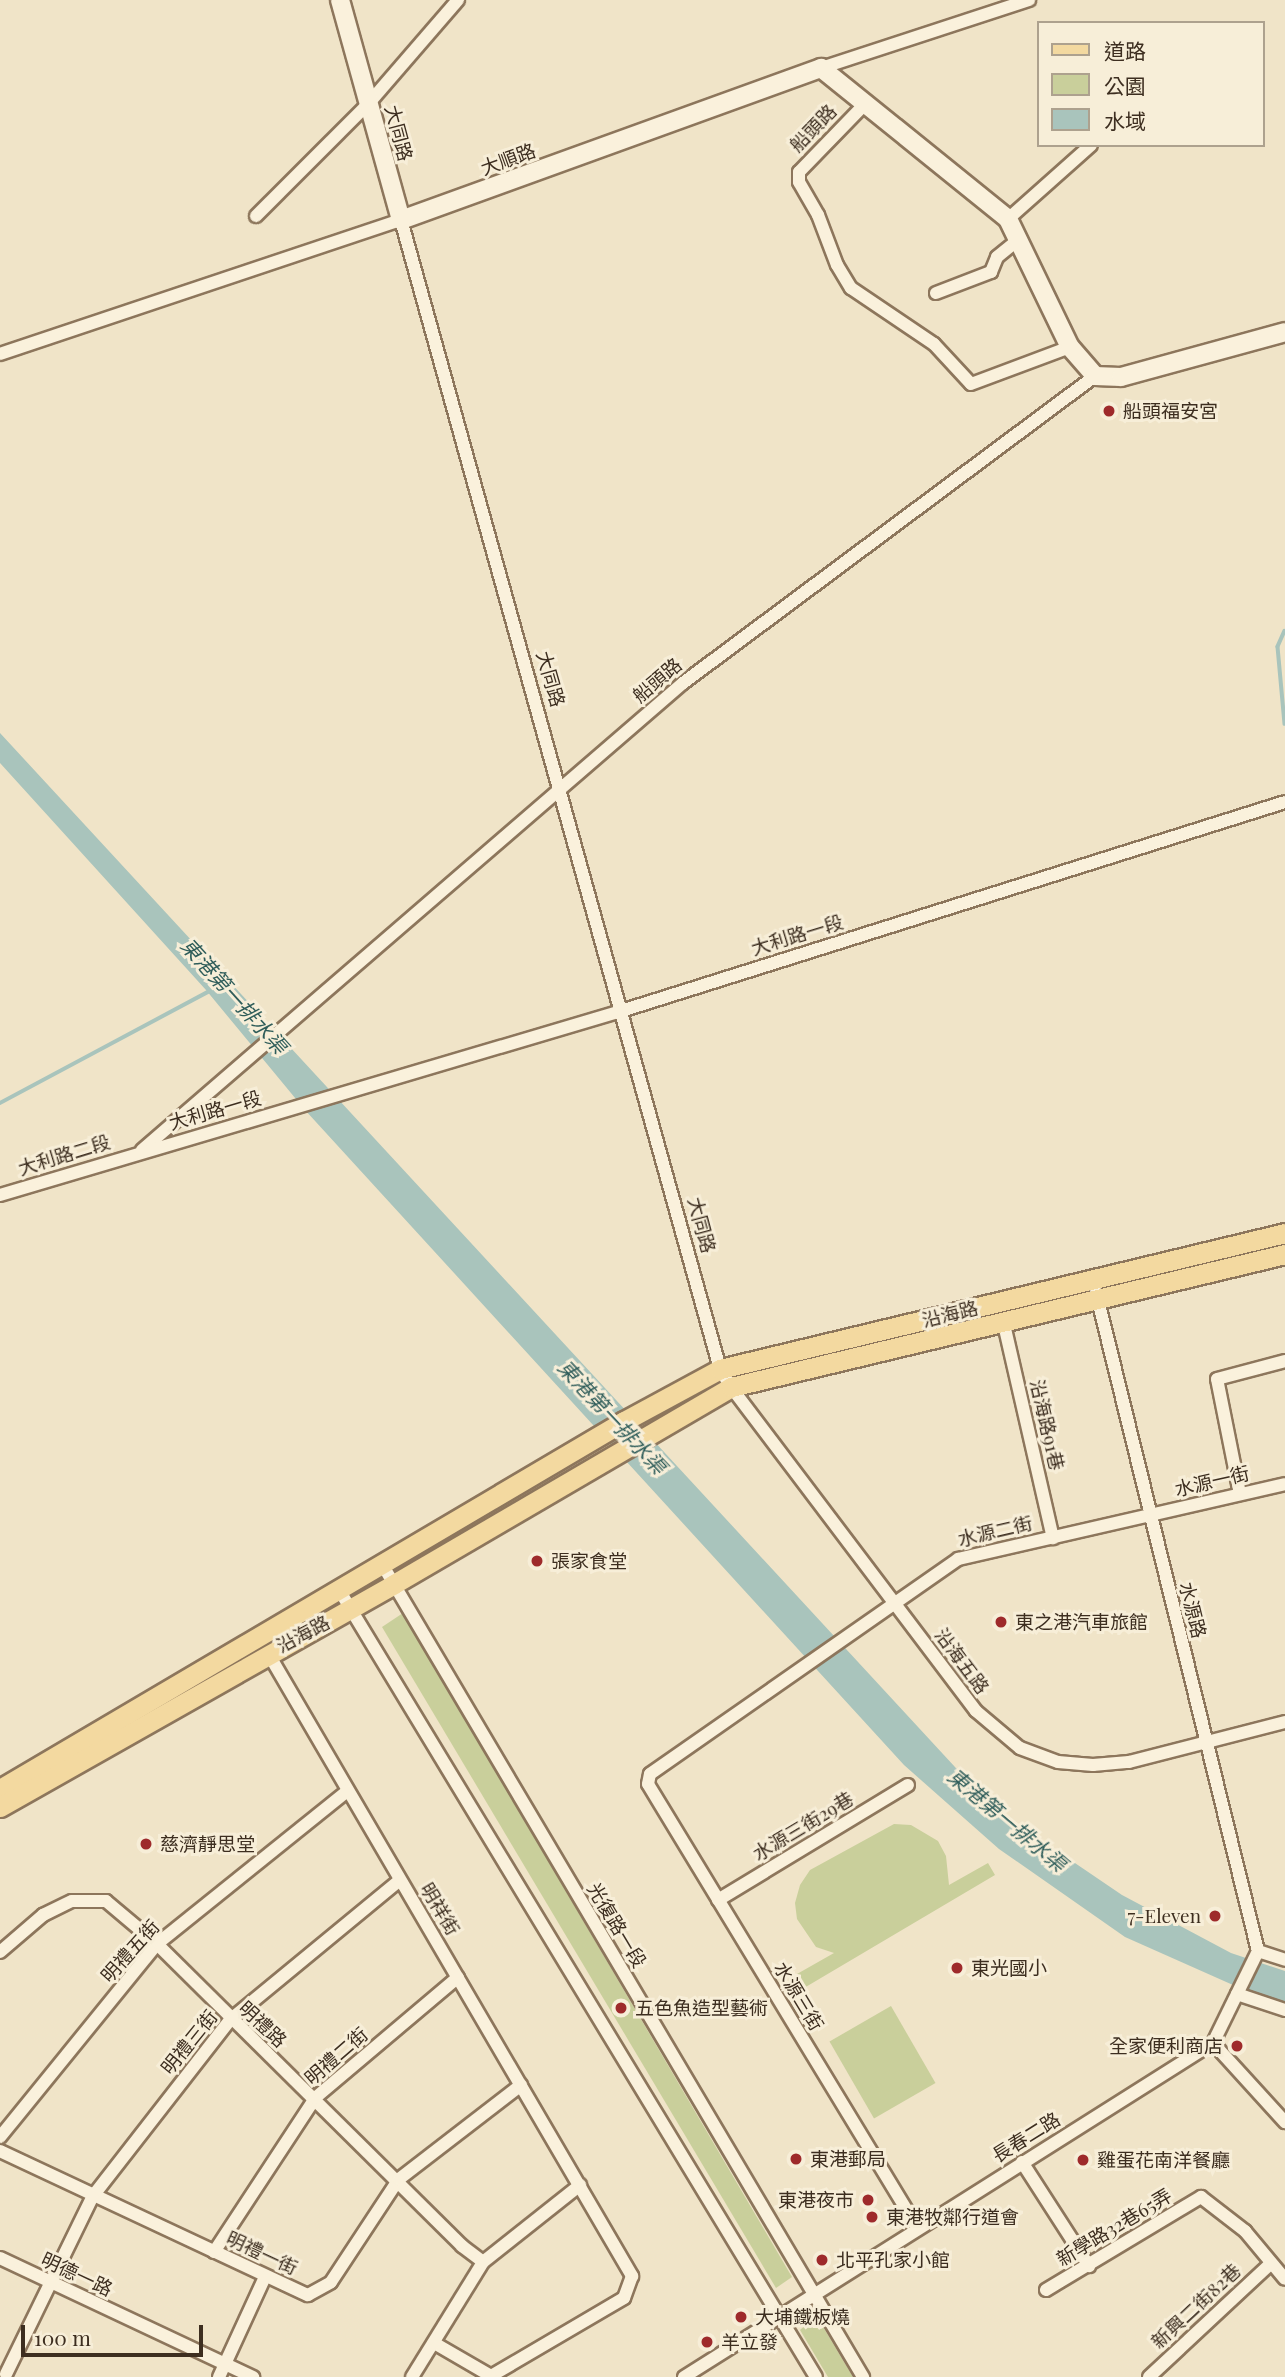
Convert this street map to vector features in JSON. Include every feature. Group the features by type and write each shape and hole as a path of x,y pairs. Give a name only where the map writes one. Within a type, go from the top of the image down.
{"main road":[{"name":"沿海路","path":"0,1788 624,1421 720,1369 1285,1233"},
{"name":"沿海路","path":"0,1807 394,1584 730,1387 1285,1254"}],"street":[{"name":"大同路","path":"340,0 720,1369"},
{"path":"256,216 369,103 458,0"},
{"name":"大順路","path":"0,354 401,220 821,68 1029,0"},
{"name":"船頭路","path":"139,1153 683,683 1095,376 1070,347 1008,219 863,106 821,68"},
{"name":"船頭路","path":"863,106 799,172 799,181 837,265 851,288 934,344 971,384 1070,347"},
{"path":"1008,219 1089,147"},
{"path":"936,293 991,272 997,257 1019,239"},
{"path":"1095,376 1121,377 1285,332"},
{"name":"大利路一段","path":"139,1153 621,1011 1285,802"},
{"name":"大利路二段","path":"0,1195 139,1153"},
{"name":"水源路","path":"1094,1278 1149,1516 1258,1951"},
{"name":"沿海路91巷","path":"1003,1320 1053,1538"},
{"path":"1240,1494 1217,1379 1285,1361"},
{"name":"沿海五路","path":"720,1369 730,1387 976,1711 1020,1748 1058,1762 1093,1765 1207,1744 1285,1722"},
{"name":"水源一街","path":"1149,1516 1285,1484"},
{"name":"水源二街","path":"648,1784 655,1767 893,1601 958,1559 1149,1516"},
{"name":"光復路一段","path":"382,1564 863,2377"},
{"path":"338,1588 816,2377"},
{"name":"明祥街","path":"268,1653 632,2276 624,2298 491,2376 434,2343"},
{"name":"水源三街","path":"648,1784 918,2227"},
{"name":"水源三街29巷","path":"718,1899 908,1785"},
{"name":"明禮五街","path":"0,2137 156,1944 347,1791"},
{"name":"明禮三街","path":"6,2374 48,2281 93,2196 230,2020 400,1880"},
{"name":"明禮路","path":"0,1952 43,1915 72,1901 106,1901 156,1944 230,2020 399,2179 462,2246 483,2262"},
{"path":"1285,1960 1258,1951 1213,2043 1285,2122"},
{"name":"明禮二街","path":"214,2252 315,2098 457,1977"},
{"path":"1238,1992 1285,2010"},
{"name":"長春二路","path":"690,2376 814,2293 1213,2043"},
{"name":"明禮一街","path":"0,2151 308,2295 331,2281 399,2179 521,2085"},
{"path":"1022,2162 1089,2266"},
{"path":"412,2377 483,2262 580,2185"},
{"name":"新學路32巷65弄","path":"1046,2290 1201,2197 1245,2231 1270,2264"},
{"name":"明德一路","path":"0,2258 253,2377"},
{"path":"1270,2264 1285,2279"},
{"name":"新興二街82巷","path":"1149,2377 1270,2264"},
{"path":"219,2377 265,2277"}],"green space":[{"path":"403,1613 792,2277 776,2288 382,1627"},
{"path":"894,1824 911,1825 938,1841 946,1856 949,1885 988,1863 995,1875 804,1988 797,1974 834,1953 816,1947 797,1919 795,1903 800,1885 810,1870"},
{"path":"891,2006 936,2083 874,2119 830,2042"},
{"path":"813,2319 819,2320 853,2377 828,2377 800,2330"}],"water":[{"name":"東港第一排水渠","path":"0,733 991,1806 1122,1895 1231,1953 1285,1971 1285,2002 1233,1985 1125,1937 999,1849 904,1765 305,1110 206,990 0,763"}],"waterway":[{"path":"1285,631 1278,647 1285,724"},
{"name":"東港第一排水渠","path":"0,1103 210,991"}],"place":[{"name":"船頭福安宮","path":"1109,411"},
{"name":"張家食堂","path":"537,1561"},
{"name":"東之港汽車旅館","path":"1001,1622"},
{"name":"慈濟靜思堂","path":"146,1844"},
{"name":"7-Eleven","path":"1215,1916"},
{"name":"東光國小","path":"957,1968"},
{"name":"五色魚造型藝術","path":"621,2008"},
{"name":"全家便利商店","path":"1237,2046"},
{"name":"東港郵局","path":"796,2159"},
{"name":"雞蛋花南洋餐廳","path":"1083,2160"},
{"name":"東港夜市","path":"868,2200"},
{"name":"東港牧鄰行道會","path":"872,2217"},
{"name":"北平孔家小館","path":"822,2260"},
{"name":"大埔鐵板燒","path":"741,2317"},
{"name":"羊立發","path":"707,2342"}]}
